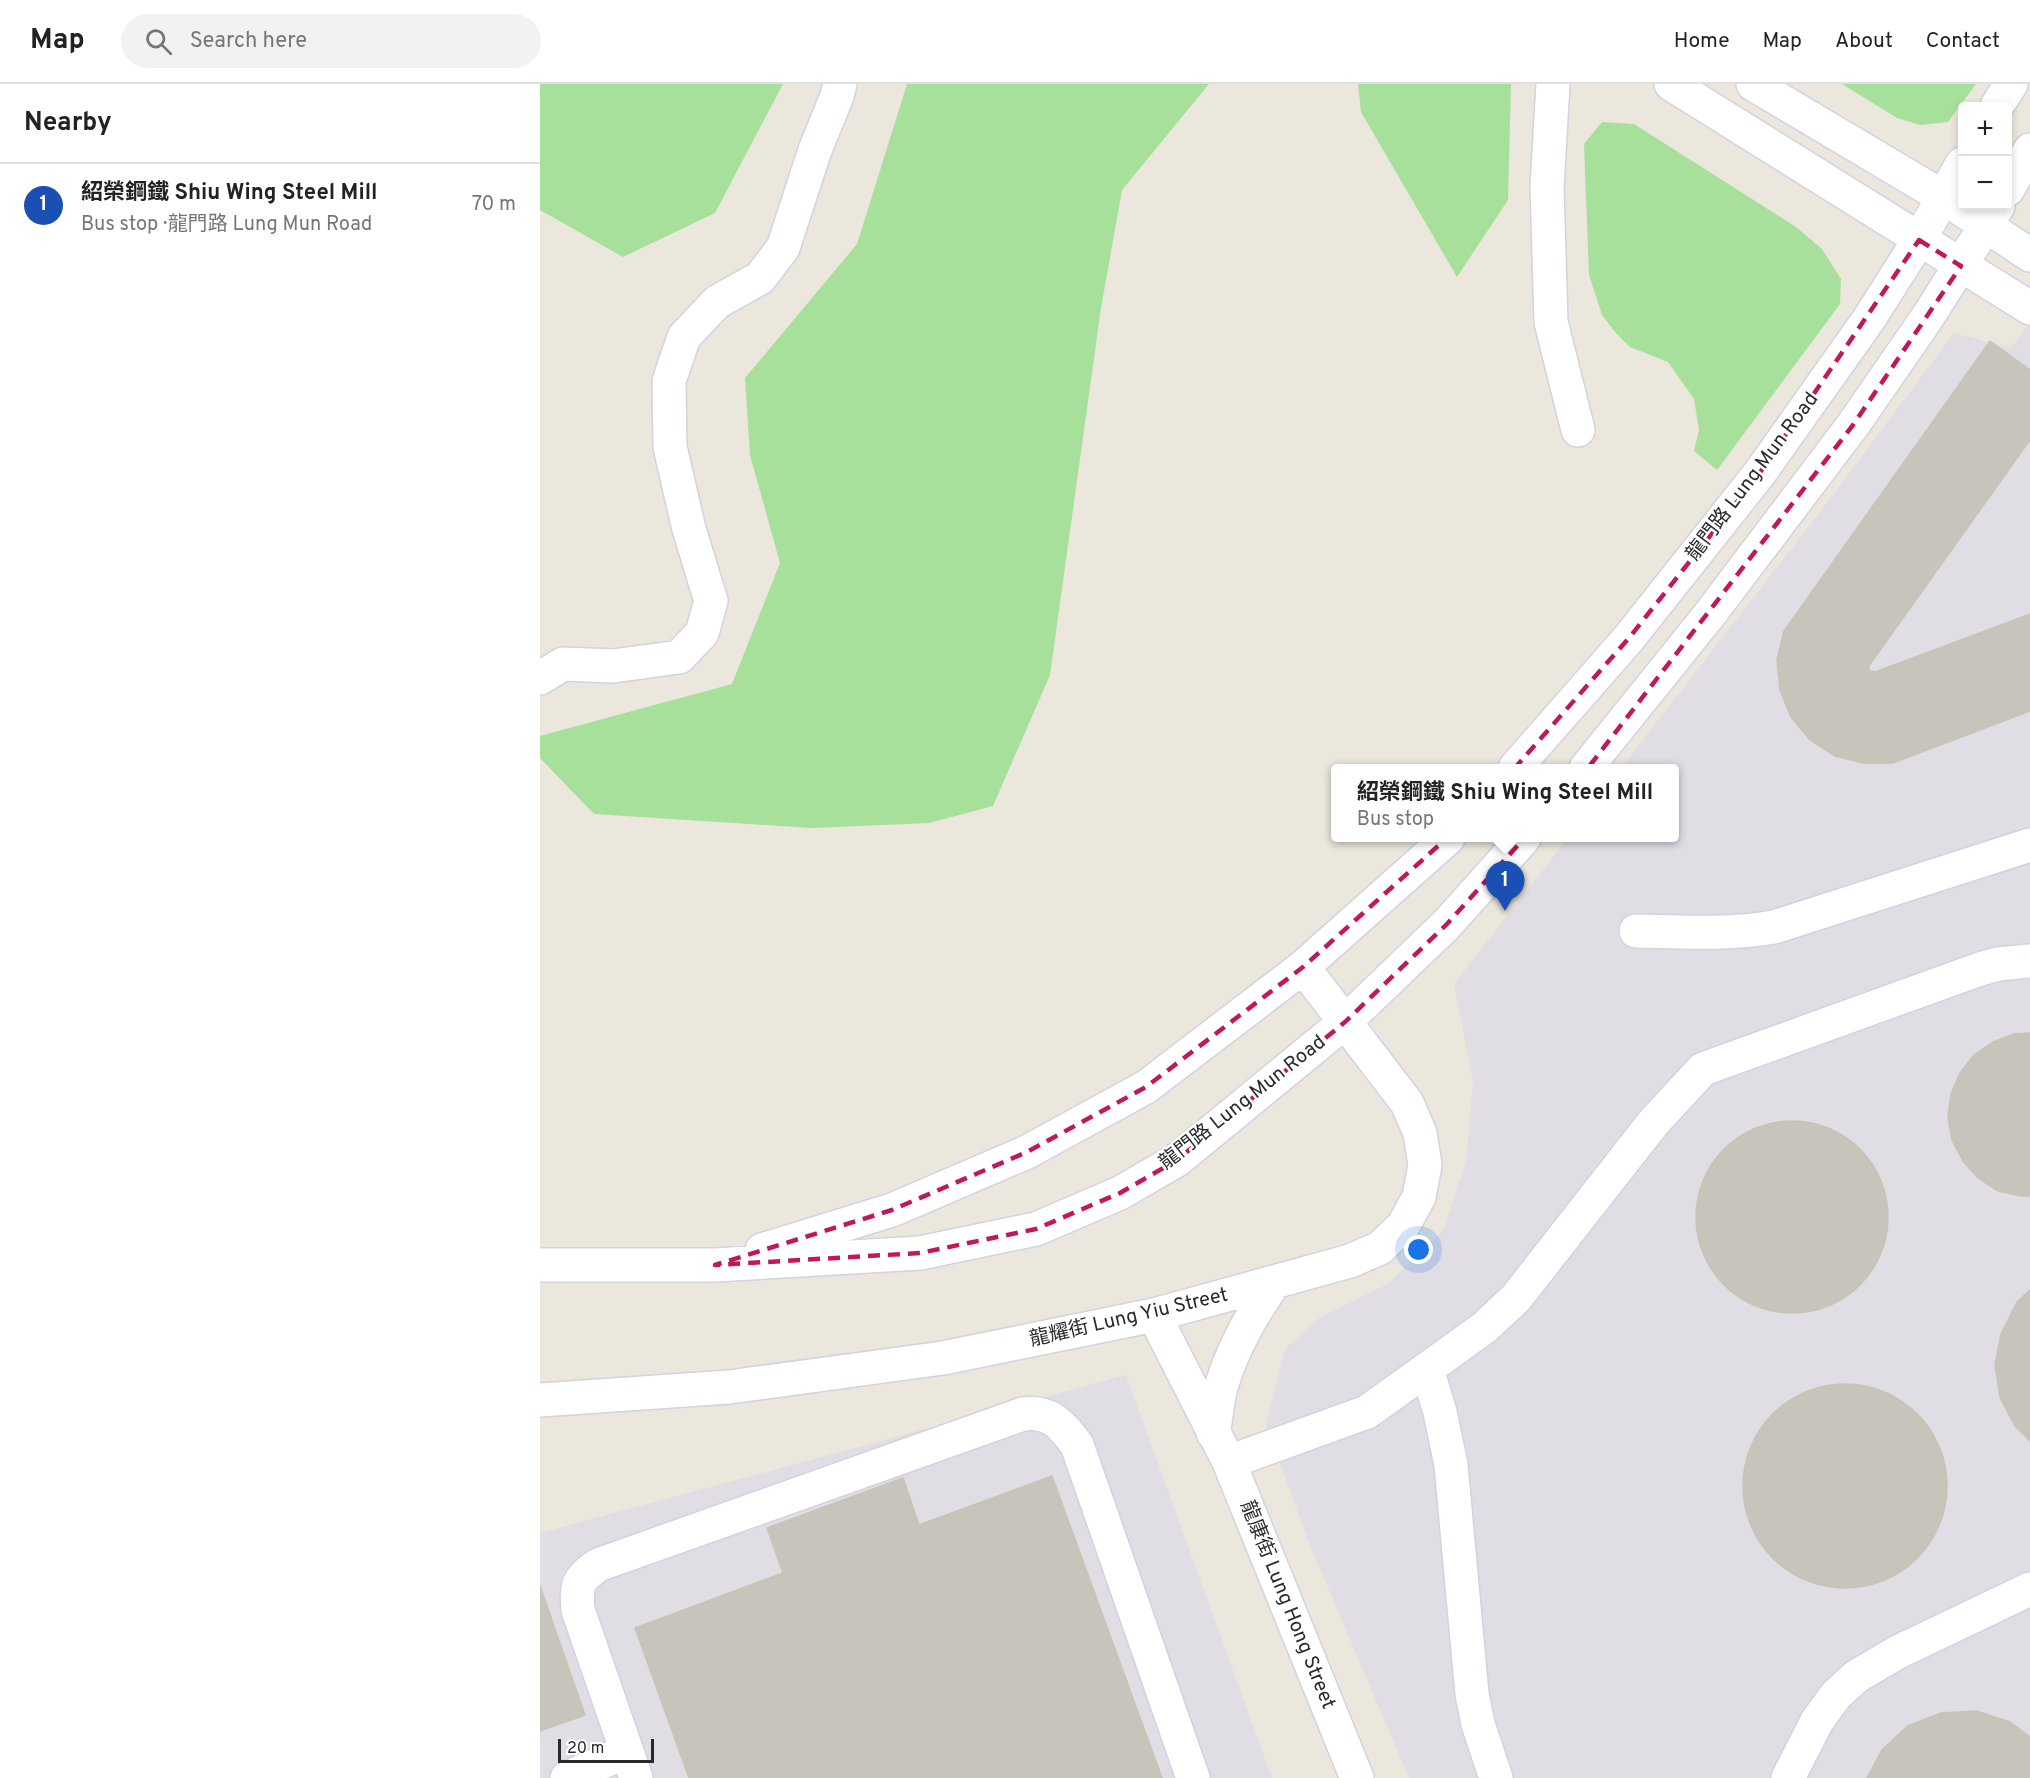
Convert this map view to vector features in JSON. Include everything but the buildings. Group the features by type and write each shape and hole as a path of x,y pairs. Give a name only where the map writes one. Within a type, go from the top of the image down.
{"street":[{"path":"540,678 563,664 613,666 679,657 702,633 711,602 689,530 670,447 669,381 684,336 717,302 760,278 783,248 815,150 840,84"},
{"path":"1553,84 1547,187 1551,322 1578,430"},
{"path":"1671,84 2030,308"},
{"path":"1753,84 1943,197 1992,216 2030,255"},
{"path":"2000,102 2011,84"},
{"path":"2012,181 2030,150"},
{"name":"龍門路 Lung Mun Road","path":"1519,764 1629,638 1759,474 1869,319 1919,240 1958,171"},
{"path":"1589,764 1710,614 1853,425 1961,266 1992,216"},
{"name":"龍門路 Lung Mun Road","path":"715,1264 892,1210 1027,1152 1146,1087 1303,966 1442,842"},
{"name":"龍門路 Lung Mun Road","path":"540,1265 715,1264 920,1253 1036,1229 1120,1192 1177,1160 1345,1022 1447,924 1520,842"},
{"path":"1636,931 1720,933 1774,927 2030,845"},
{"path":"1229,1462 1367,1412 1485,1327 1516,1298 1653,1124 1703,1069 1980,969 2030,961"},
{"name":"龍耀街 Lung Yiu Street","path":"540,1400 729,1387 931,1360 1154,1315 1350,1261 1380,1248 1403,1226 1419,1197 1425,1165 1420,1133 1407,1103 1303,966"},
{"path":"1214,1433 1220,1392 1233,1353 1250,1317 1274,1283"},
{"name":"龍康街 Lung Hong Street","path":"1154,1315 1229,1462 1357,1778"},
{"path":"1427,1369 1440,1412 1451,1465 1472,1694 1478,1724 1496,1778"},
{"path":"567,1778 632,1765 578,1610 577,1590 579,1581 585,1574 598,1565 1023,1414 1034,1413 1048,1416 1062,1426 1077,1445 1193,1778"},
{"path":"1788,1778 1822,1714 1836,1695 1857,1676 1898,1652 2030,1589"}],"highlighted area":[{"path":"1919,240 1961,266 1853,425 1591,764 1447,924 1345,1022 1177,1160 1120,1193 1036,1229 920,1253 715,1265 892,1210 1027,1152 1146,1087 1303,967 1477,811 1629,638 1759,474"}],"shaded area":[{"path":"2030,323 2030,1778 1409,1778 1309,1543 1266,1424 1285,1349 1319,1318 1386,1285 1443,1231 1466,1161 1473,1082 1454,984 1565,842 1679,842 1679,764 1624,764 1833,495 1954,333 2011,348"},
{"path":"1126,1375 1272,1778 540,1778 540,1533"}],"green space":[{"path":"540,84 783,84 715,213 623,257 540,210"},
{"path":"907,84 1209,84 1122,190 1101,308 1050,675 993,806 929,823 812,828 594,814 540,758 540,736 732,684 780,563 750,455 745,378 857,244"},
{"path":"1358,84 1511,84 1508,200 1457,277 1361,112"},
{"path":"1842,84 1976,84 1963,102 1958,102 1958,108 1948,122 1920,125 1897,118"},
{"path":"1602,122 1634,124 1796,227 1822,249 1841,279 1840,304 1717,470 1694,451 1699,430 1694,399 1668,362 1630,347 1602,315 1589,275 1584,144"}],"place":[{"name":"紹榮鋼鐵 Shiu Wing Steel Mill","path":"1505,911"}]}
